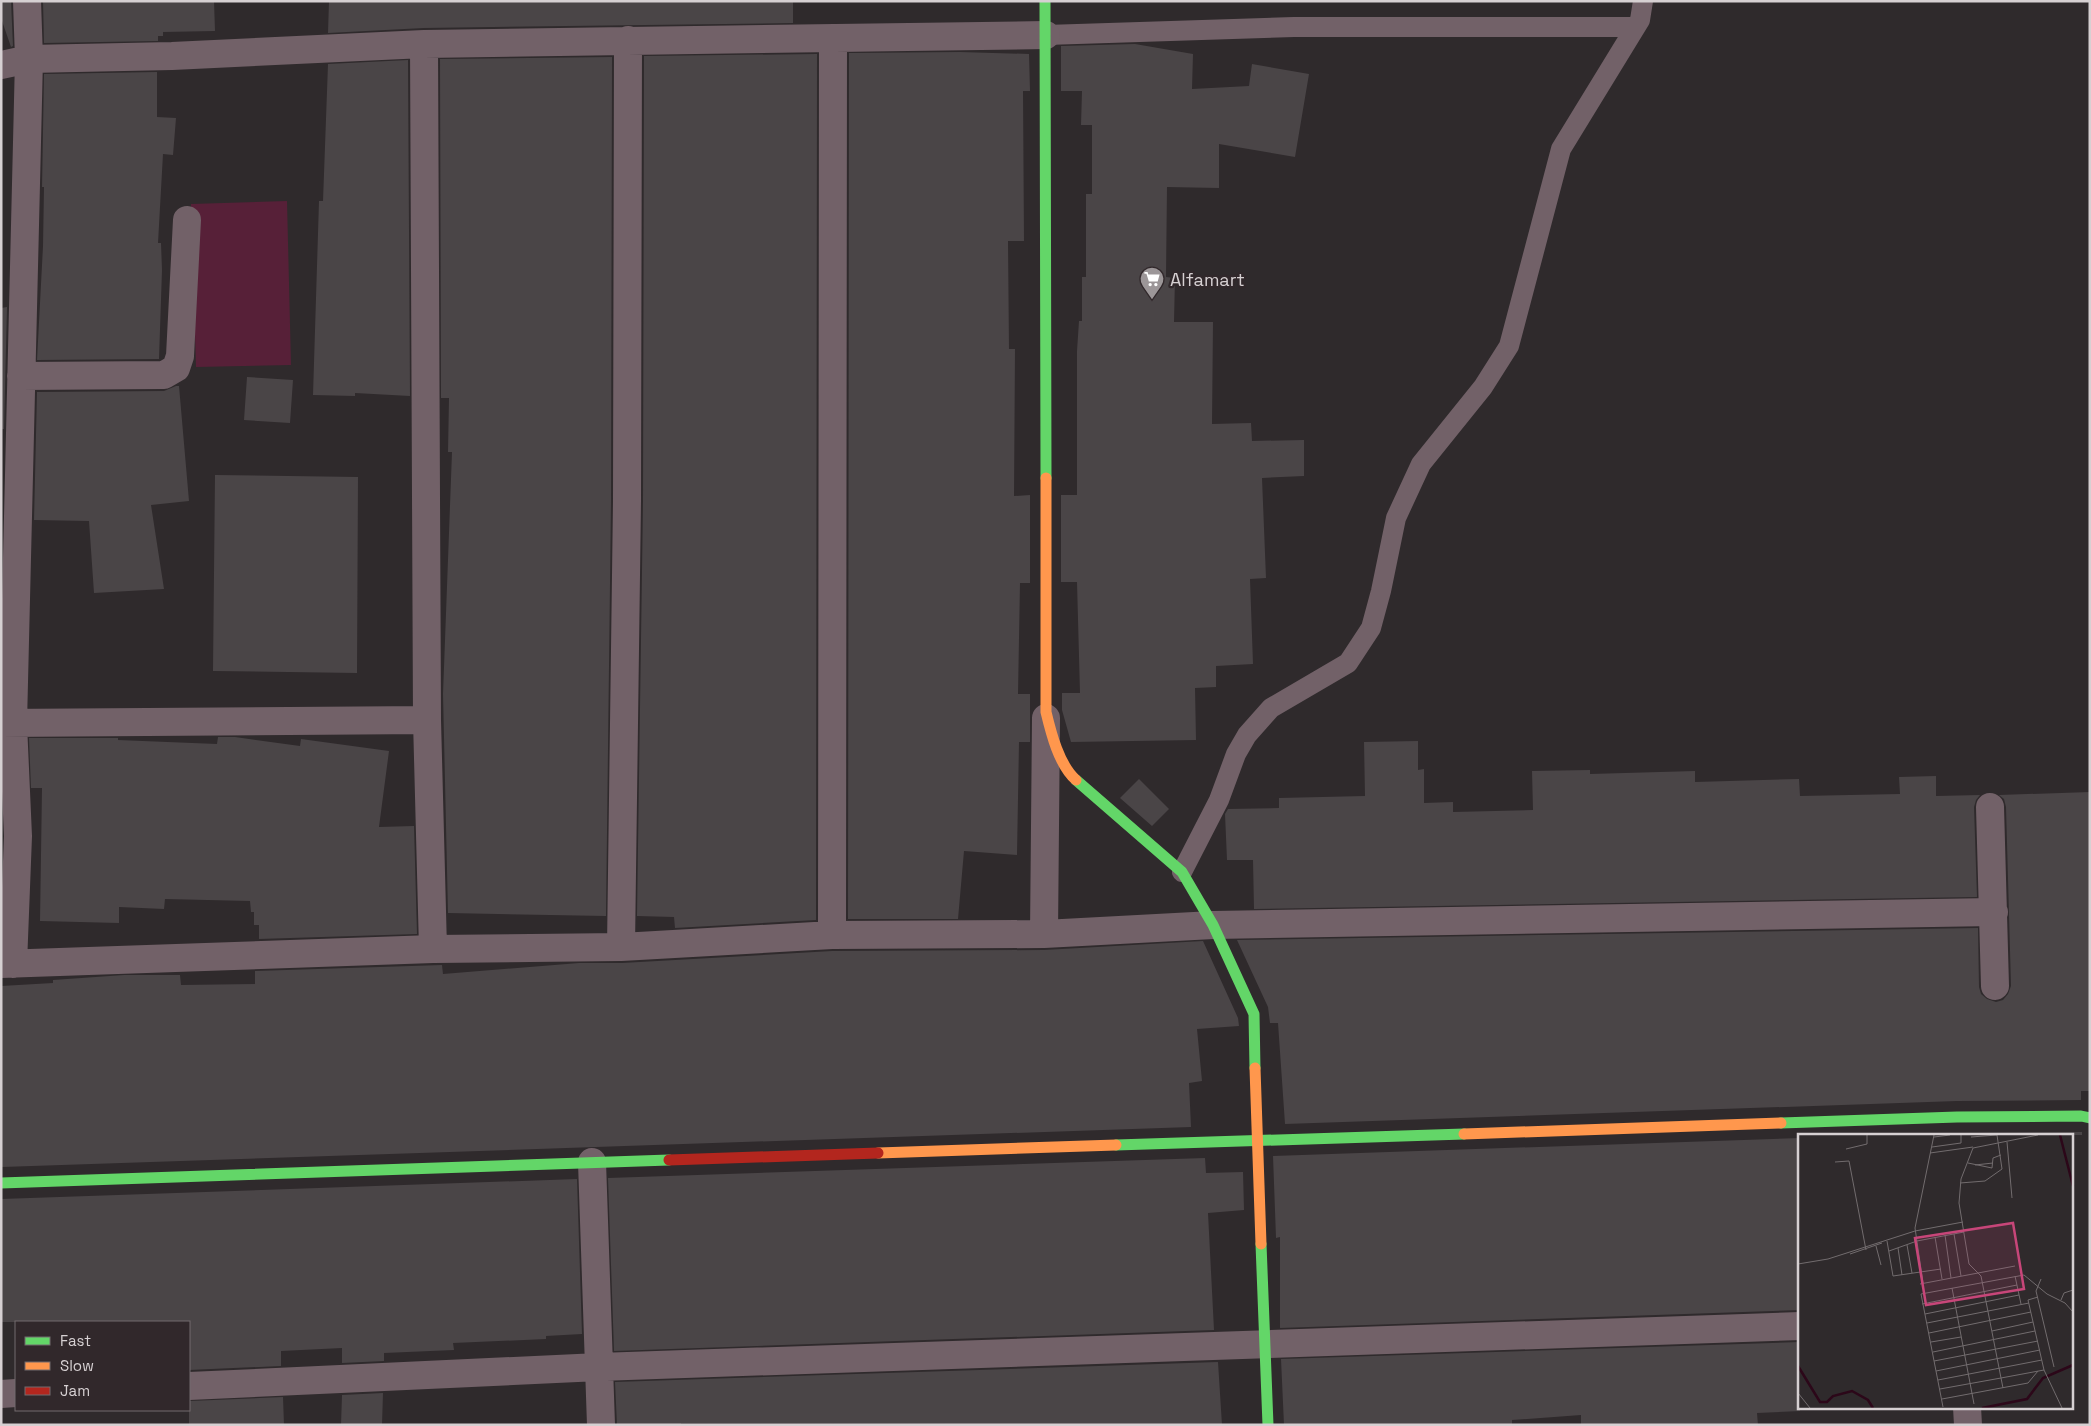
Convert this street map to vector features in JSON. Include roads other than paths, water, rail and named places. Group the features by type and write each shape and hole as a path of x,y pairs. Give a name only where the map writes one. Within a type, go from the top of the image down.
{"street":[{"path":"27,1 29,59 21,376 7,724 18,836 7,964 433,949 621,946 832,934 1044,934 1213,925 1994,912"},
{"path":"1044,934 1046,712 1045,1"},
{"path":"1,65 29,59 182,55 424,44 1046,35"},
{"path":"832,934 834,38"},
{"path":"621,946 627,501 628,40"},
{"path":"424,44 427,720 433,949"},
{"path":"21,376 164,375 176,368 180,356 186,220"},
{"path":"1046,712 1054,742 1071,776 1182,872 1213,925 1254,1014 1268,1425"},
{"path":"7,724 427,720"},
{"path":"1990,807 1995,986"},
{"path":"1,1183 592,1162 1257,1142 1957,1126 2080,1116 2090,1118"},
{"path":"592,1162 601,1425"},
{"path":"190,1386 599,1368 1798,1326"},
{"path":"1,1394 15,1393"},
{"path":"1967,1408 1968,1425"}],"lane":[{"path":"1182,872 1219,800 1236,754 1247,735 1270,708 1348,663 1371,628 1381,591 1396,518 1421,464 1483,387 1509,346 1561,149 1640,20 1643,1"},
{"path":"1046,35 1294,27 1635,27"}],"place":[{"name":"Alfamart","path":"1152,300"}]}
